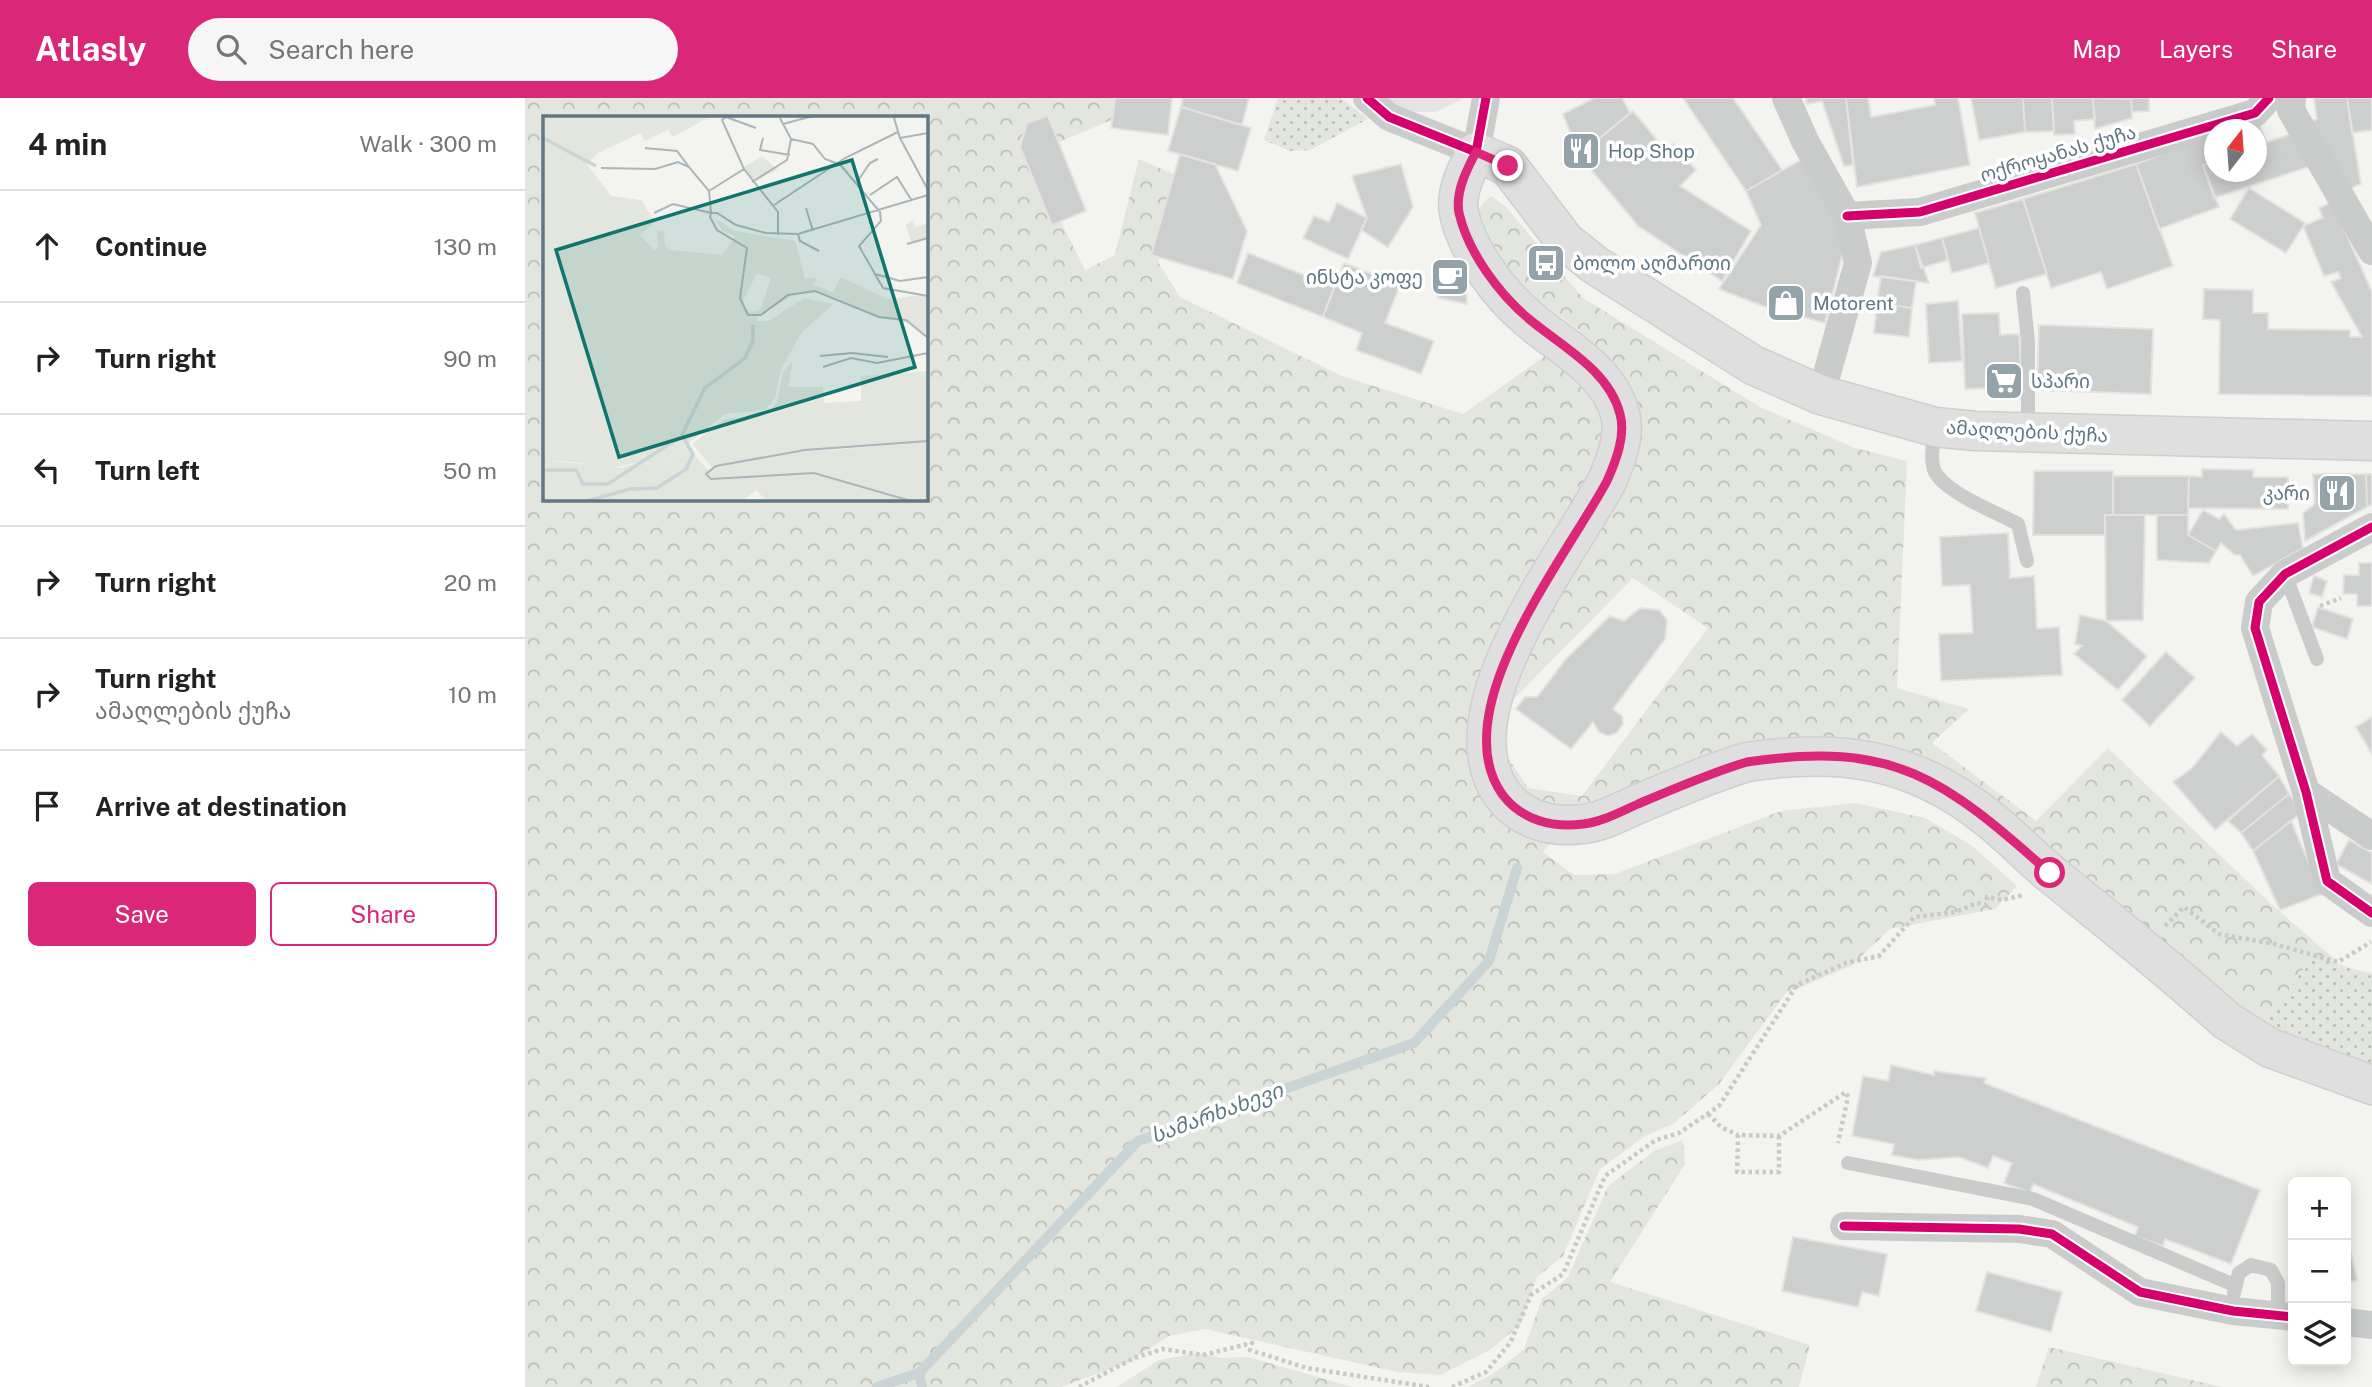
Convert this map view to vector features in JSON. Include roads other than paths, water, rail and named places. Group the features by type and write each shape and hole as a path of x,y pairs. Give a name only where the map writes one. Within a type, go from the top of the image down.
{"main road":[{"name":"ამაღლების ქუჩა","path":"1476,152 1508,166 1565,240 1595,265 1753,365 1821,395 1935,427 2028,434 2372,441"},
{"path":"1476,152 1463,178 1459,211 1480,260 1499,288 1528,319 1589,367 1615,400 1621,417 1616,459 1607,481 1521,626 1494,689 1485,744 1493,776 1508,802 1524,815 1545,823 1585,824 1747,762 1774,758 1855,757 1902,768 1931,780 1989,818 2227,1021 2254,1039 2293,1058 2372,1085"}],"street":[{"path":"1367,98 1389,117 1476,152 1486,98"},
{"path":"1786,98 1805,141 1847,216 1858,263 1821,395"},
{"name":"ოქროყანას ქუჩა","path":"1847,216 1920,212 2255,113 2269,98"},
{"path":"2292,98 2291,110 2369,239"},
{"path":"2372,527 2285,574 2259,602 2255,628 2306,792 2327,881 2372,913"},
{"path":"2306,792 2372,836"},
{"path":"1844,1226 2019,1229 2052,1234 2140,1292 2234,1298 2286,1317"},
{"path":"2351,1323 2372,1325"}],"lane":[{"path":"2023,293 2028,342 2028,434"},
{"path":"1935,427 1932,457 1935,471 1947,486 2018,524 2027,561"},
{"path":"2285,574 2317,659"},
{"path":"1842,1159 2033,1199 2234,1298 2239,1273 2251,1265 2271,1269 2286,1317"}],"waterway":[{"name":"სამარხახევი","path":"922,1387 919,1373 1138,1141 1414,1043 1489,961 1517,868"},
{"path":"877,1387 919,1373"}],"place":[{"name":"Hop Shop","path":"1581,151"},
{"name":"ბოლო აღმართი","path":"1546,263"},
{"name":"ინსტა კოფე","path":"1450,277"},
{"name":"Motorent","path":"1786,303"},
{"name":"სპარი","path":"2004,381"},
{"name":"კარი","path":"2337,493"}]}
